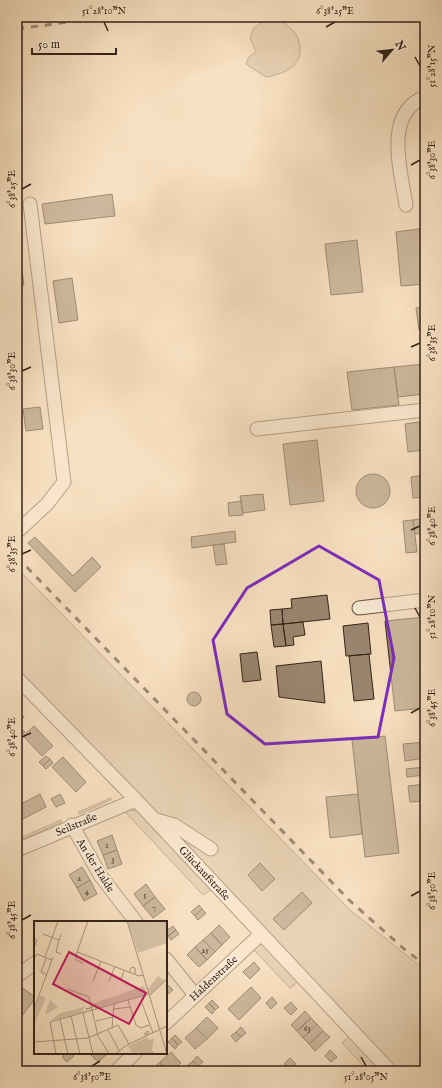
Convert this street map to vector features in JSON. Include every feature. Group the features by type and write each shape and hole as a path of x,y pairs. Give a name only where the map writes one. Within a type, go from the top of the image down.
{"street":[{"path":"406,206 398,149 401,118 417,100 425,97"},
{"path":"17,532 47,504 64,482 30,204"},
{"path":"257,429 425,410"},
{"path":"359,608 425,600"},
{"name":"Glückaufstraße","path":"17,678 156,820 390,1071"},
{"name":"Seilstraße","path":"17,850 136,800"},
{"path":"156,820 174,825 211,849"},
{"name":"An der Halde","path":"72,826 100,876 135,921"},
{"name":"Haldenstraße","path":"167,1022 261,934"},
{"path":"167,960 195,995"},
{"path":"17,976 34,964"},
{"path":"116,1071 134,1054"}],"highlighted area":[{"path":"319,546 379,580 394,658 378,737 265,744 227,714 213,640 247,588"}],"shaded area":[{"path":"265,20 282,20 297,36 300,45 298,60 294,65 282,73 266,77 246,64 249,57 256,52 250,38 254,28"},
{"path":"17,568 350,910 425,970 425,1071 397,1071 17,670"},
{"path":"111,798 111,800 79,814 78,812"},
{"path":"127,810 137,811 142,815 212,889 203,895 127,814"},
{"path":"61,820 62,822 21,840 20,838"},
{"path":"257,945 265,945 299,981 290,988 254,950"},
{"path":"351,1035 385,1071 368,1071 342,1043"}],"building":[{"path":"112,194 115,216 45,224 42,204"},
{"path":"425,228 425,284 401,286 396,232"},
{"path":"17,233 24,285 17,286"},
{"path":"357,240 363,292 331,295 325,244"},
{"path":"72,278 78,320 59,323 53,281"},
{"path":"425,307 425,330 419,330 416,308"},
{"path":"425,364 425,394 398,397 394,367"},
{"path":"394,367 399,405 352,410 347,372"},
{"path":"40,407 43,429 26,431 23,409"},
{"path":"425,421 425,450 408,452 405,424"},
{"path":"317,440 324,501 290,505 283,444"},
{"path":"373,474 385,479 390,491 385,503 373,508 361,503 356,491 361,479"},
{"path":"425,475 425,497 413,498 411,477"},
{"path":"263,494 265,510 243,513 240,496"},
{"path":"241,501 243,515 229,516 228,503"},
{"path":"425,518 425,533 415,534 413,520"},
{"path":"413,520 417,552 406,553 403,521"},
{"path":"235,531 236,542 192,548 191,537"},
{"path":"35,537 73,576 92,557 101,567 75,592 28,543"},
{"path":"224,544 227,564 216,565 213,545"},
{"path":"327,595 330,619 283,624 282,609 292,608 291,599"},
{"path":"282,609 283,624 271,625 270,610"},
{"path":"425,617 425,708 395,711 385,621"},
{"path":"303,622 305,635 293,637 294,645 286,646 283,624"},
{"path":"368,623 371,654 346,656 343,626"},
{"path":"283,624 286,646 274,647 271,625"},
{"path":"257,652 261,680 243,682 240,654"},
{"path":"369,654 374,699 354,701 349,656"},
{"path":"321,661 325,703 279,697 276,666"},
{"path":"191,692 197,692 201,696 201,702 197,706 191,706 187,702 187,696"},
{"path":"17,709 24,717 17,723"},
{"path":"18,725 21,729 17,733 17,726"},
{"path":"34,726 53,746 42,756 23,736"},
{"path":"22,729 25,732 18,739 17,733"},
{"path":"385,736 399,853 365,857 352,740"},
{"path":"425,742 425,758 405,761 403,744"},
{"path":"46,756 50,759 43,766 39,762"},
{"path":"63,757 86,782 76,792 52,767"},
{"path":"50,759 53,763 46,769 43,766"},
{"path":"425,767 425,775 407,777 406,769"},
{"path":"425,784 425,801 410,802 408,786"},
{"path":"40,794 46,807 17,822 17,806"},
{"path":"60,794 65,803 56,807 51,799"},
{"path":"358,794 362,834 330,838 326,797"},
{"path":"112,835 117,850 103,855 97,841"},
{"path":"117,850 122,864 108,869 103,855"},
{"path":"260,863 275,879 262,891 248,875"},
{"path":"82,867 90,880 77,888 69,875"},
{"path":"90,880 97,894 84,901 77,888"},
{"path":"146,884 155,897 143,906 134,894"},
{"path":"302,892 312,903 284,930 273,919"},
{"path":"155,897 165,909 153,918 143,906"},
{"path":"199,905 202,909 195,916 191,912"},
{"path":"202,909 206,913 198,920 195,916"},
{"path":"219,925 230,937 222,945 211,933"},
{"path":"173,926 176,930 168,936 167,930"},
{"path":"176,930 179,934 171,940 168,936"},
{"path":"211,933 222,945 215,952 203,940"},
{"path":"203,940 215,952 207,960 195,947"},
{"path":"195,947 207,960 199,967 187,955"},
{"path":"17,954 22,960 17,965"},
{"path":"254,962 260,969 250,979 243,972"},
{"path":"167,984 173,990 167,995"},
{"path":"20,986 34,996 34,1000 17,1022 17,990"},
{"path":"251,987 261,998 239,1020 228,1009"},
{"path":"272,997 277,1003 271,1009 266,1003"},
{"path":"212,1000 219,1007 215,1010 209,1003"},
{"path":"291,1002 297,1009 291,1015 284,1008"},
{"path":"209,1003 215,1010 212,1014 205,1007"},
{"path":"305,1011 311,1018 297,1031 291,1025"},
{"path":"207,1017 218,1028 207,1039 196,1028"},
{"path":"311,1018 317,1024 303,1038 297,1031"},
{"path":"317,1024 323,1031 309,1044 303,1038"},
{"path":"241,1027 246,1033 241,1037 236,1032"},
{"path":"196,1028 207,1039 195,1049 185,1038"},
{"path":"323,1031 330,1037 315,1051 309,1044"},
{"path":"236,1032 241,1037 236,1042 231,1036"},
{"path":"175,1035 182,1042 178,1045 172,1038"},
{"path":"172,1038 178,1045 175,1049 168,1042"},
{"path":"330,1050 337,1057 331,1062 325,1056"},
{"path":"171,1052 181,1063 172,1071 168,1071 160,1062"},
{"path":"65,1054 72,1054 74,1056 67,1062 62,1057"},
{"path":"90,1054 106,1055 98,1062"},
{"path":"197,1056 203,1062 198,1066 193,1061"},
{"path":"290,1058 296,1064 289,1070 284,1064"},
{"path":"193,1061 198,1066 193,1071 188,1065"},
{"path":"160,1062 168,1071 150,1071"},
{"path":"74,1065 80,1071 68,1071"}],"railway":[{"path":"17,29 104,17"},
{"path":"17,557 349,900 403,948 425,965"}]}
